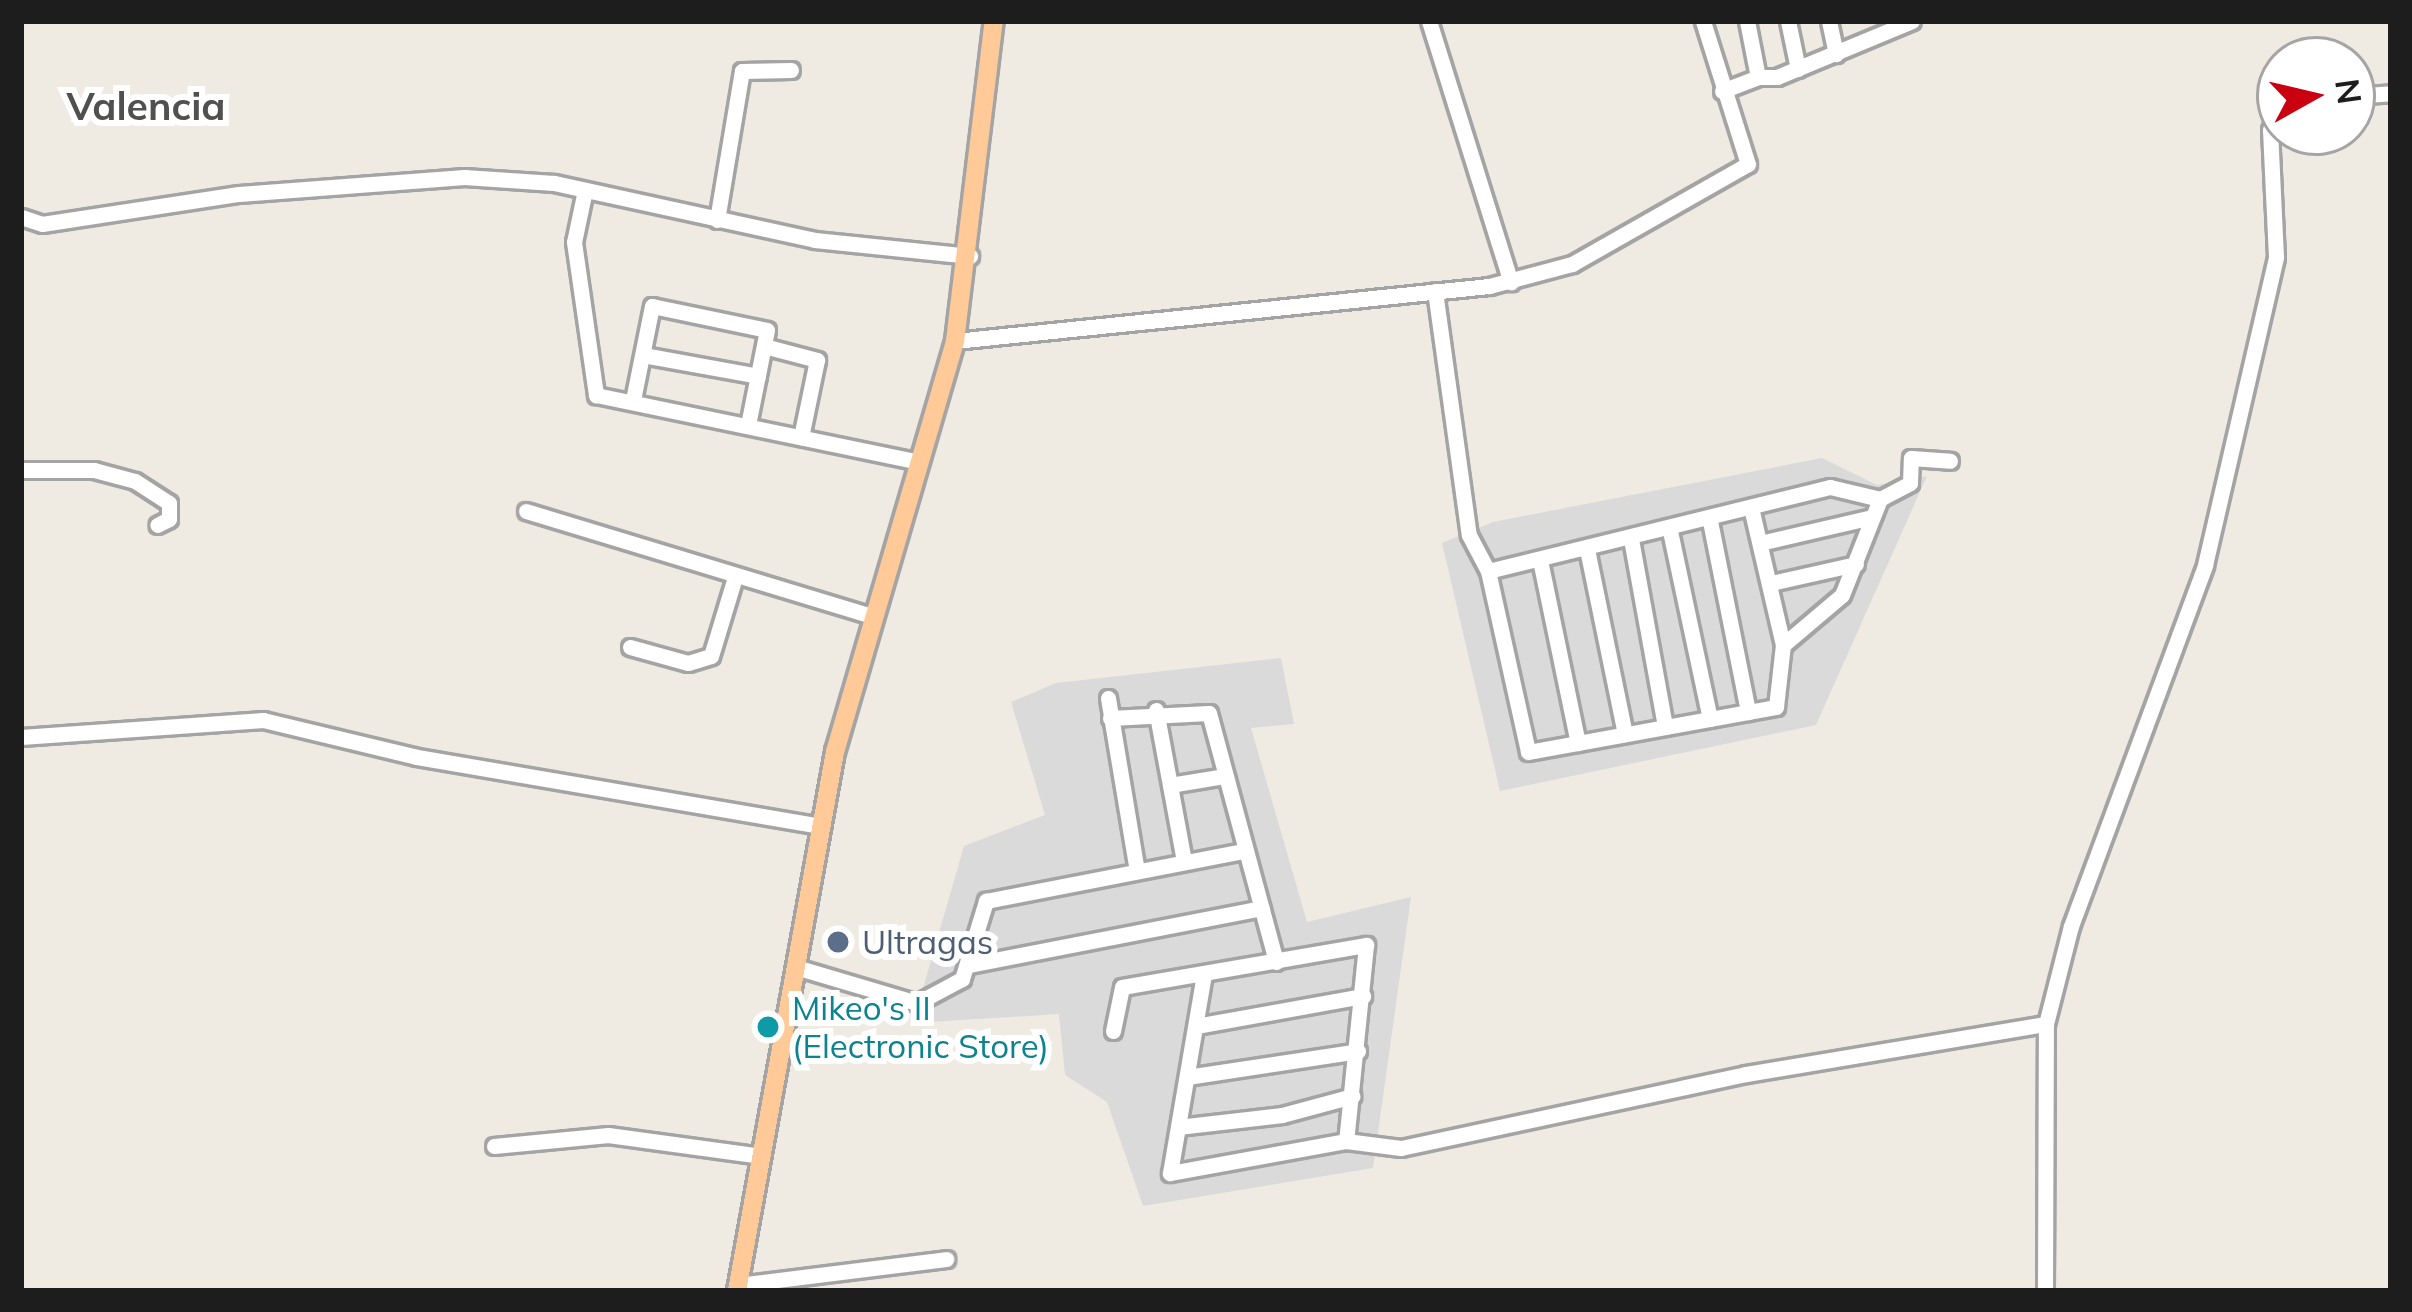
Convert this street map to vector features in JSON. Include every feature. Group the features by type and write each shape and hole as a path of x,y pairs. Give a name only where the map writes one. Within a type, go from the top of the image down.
{"main road":[{"path":"737,1288 822,826 872,616 955,340 970,256 994,21"}],"street":[{"path":"1429,21 1511,282"},
{"path":"955,340 1511,282 1572,264 1748,164 1703,21"},
{"path":"1747,21 1758,77"},
{"path":"1788,21 1798,68"},
{"path":"1829,21 1836,54"},
{"path":"1870,21 1874,39"},
{"path":"1722,92 1836,54 1912,21"},
{"path":"717,220 742,71 791,70"},
{"path":"2045,1291 2047,1024 2071,926 2205,565 2276,257 2271,156"},
{"path":"21,217 42,224 239,194 447,178 585,190 815,240 970,256"},
{"path":"585,190 574,242 590,381 596,395 920,462"},
{"path":"1435,291 1469,535 1488,571 1528,752 1776,707 1783,645 1753,512"},
{"path":"633,400 652,306 767,330 748,425"},
{"path":"764,346 817,360 801,437"},
{"path":"643,356 758,376"},
{"path":"1783,645 1842,595 1880,499 1910,483 1911,458 1950,461"},
{"path":"21,470 94,470 135,481 169,503 169,519 157,525"},
{"path":"1488,571 1753,512 1759,503 1830,487 1880,499"},
{"path":"526,511 872,616"},
{"path":"1760,544 1872,517"},
{"path":"1710,521 1748,712"},
{"path":"1670,531 1710,719"},
{"path":"1631,539 1665,727"},
{"path":"1587,549 1625,734"},
{"path":"1540,560 1578,743"},
{"path":"1771,584 1856,564"},
{"path":"630,647 688,663 711,656 735,577"},
{"path":"1108,698 1137,871"},
{"path":"1110,718 1156,710 1209,713 1276,962"},
{"path":"1156,710 1184,861"},
{"path":"21,737 263,720 417,758 822,826"},
{"path":"1170,785 1225,776"},
{"path":"799,968 917,1003 944,995 969,965 986,901 1244,851"},
{"path":"969,965 1261,908"},
{"path":"1113,1030 1122,987 1366,945 1346,1142"},
{"path":"1204,975 1170,1173 1346,1142 1401,1148 1747,1074 2047,1024"},
{"path":"1196,1026 1363,996"},
{"path":"1187,1077 1358,1051"},
{"path":"1178,1127 1282,1115 1353,1096"},
{"path":"494,1147 608,1135 762,1156"},
{"path":"737,1288 946,1259"}],"shaded area":[{"path":"1822,458 1877,485 1927,476 1816,725 1500,791 1442,543 1493,522"},
{"path":"1281,658 1294,724 1251,728 1307,922 1411,897 1373,1168 1143,1206 1107,1102 1065,1075 1059,1014 913,1023 964,846 1045,815 1011,702 1056,683"}],"place":[{"name":"Ultragas","path":"838,942"},
{"name":"Mikeo's II (Electronic Store)","path":"768,1027"}],"district":[{"name":"Valencia","path":"146,106"}]}
